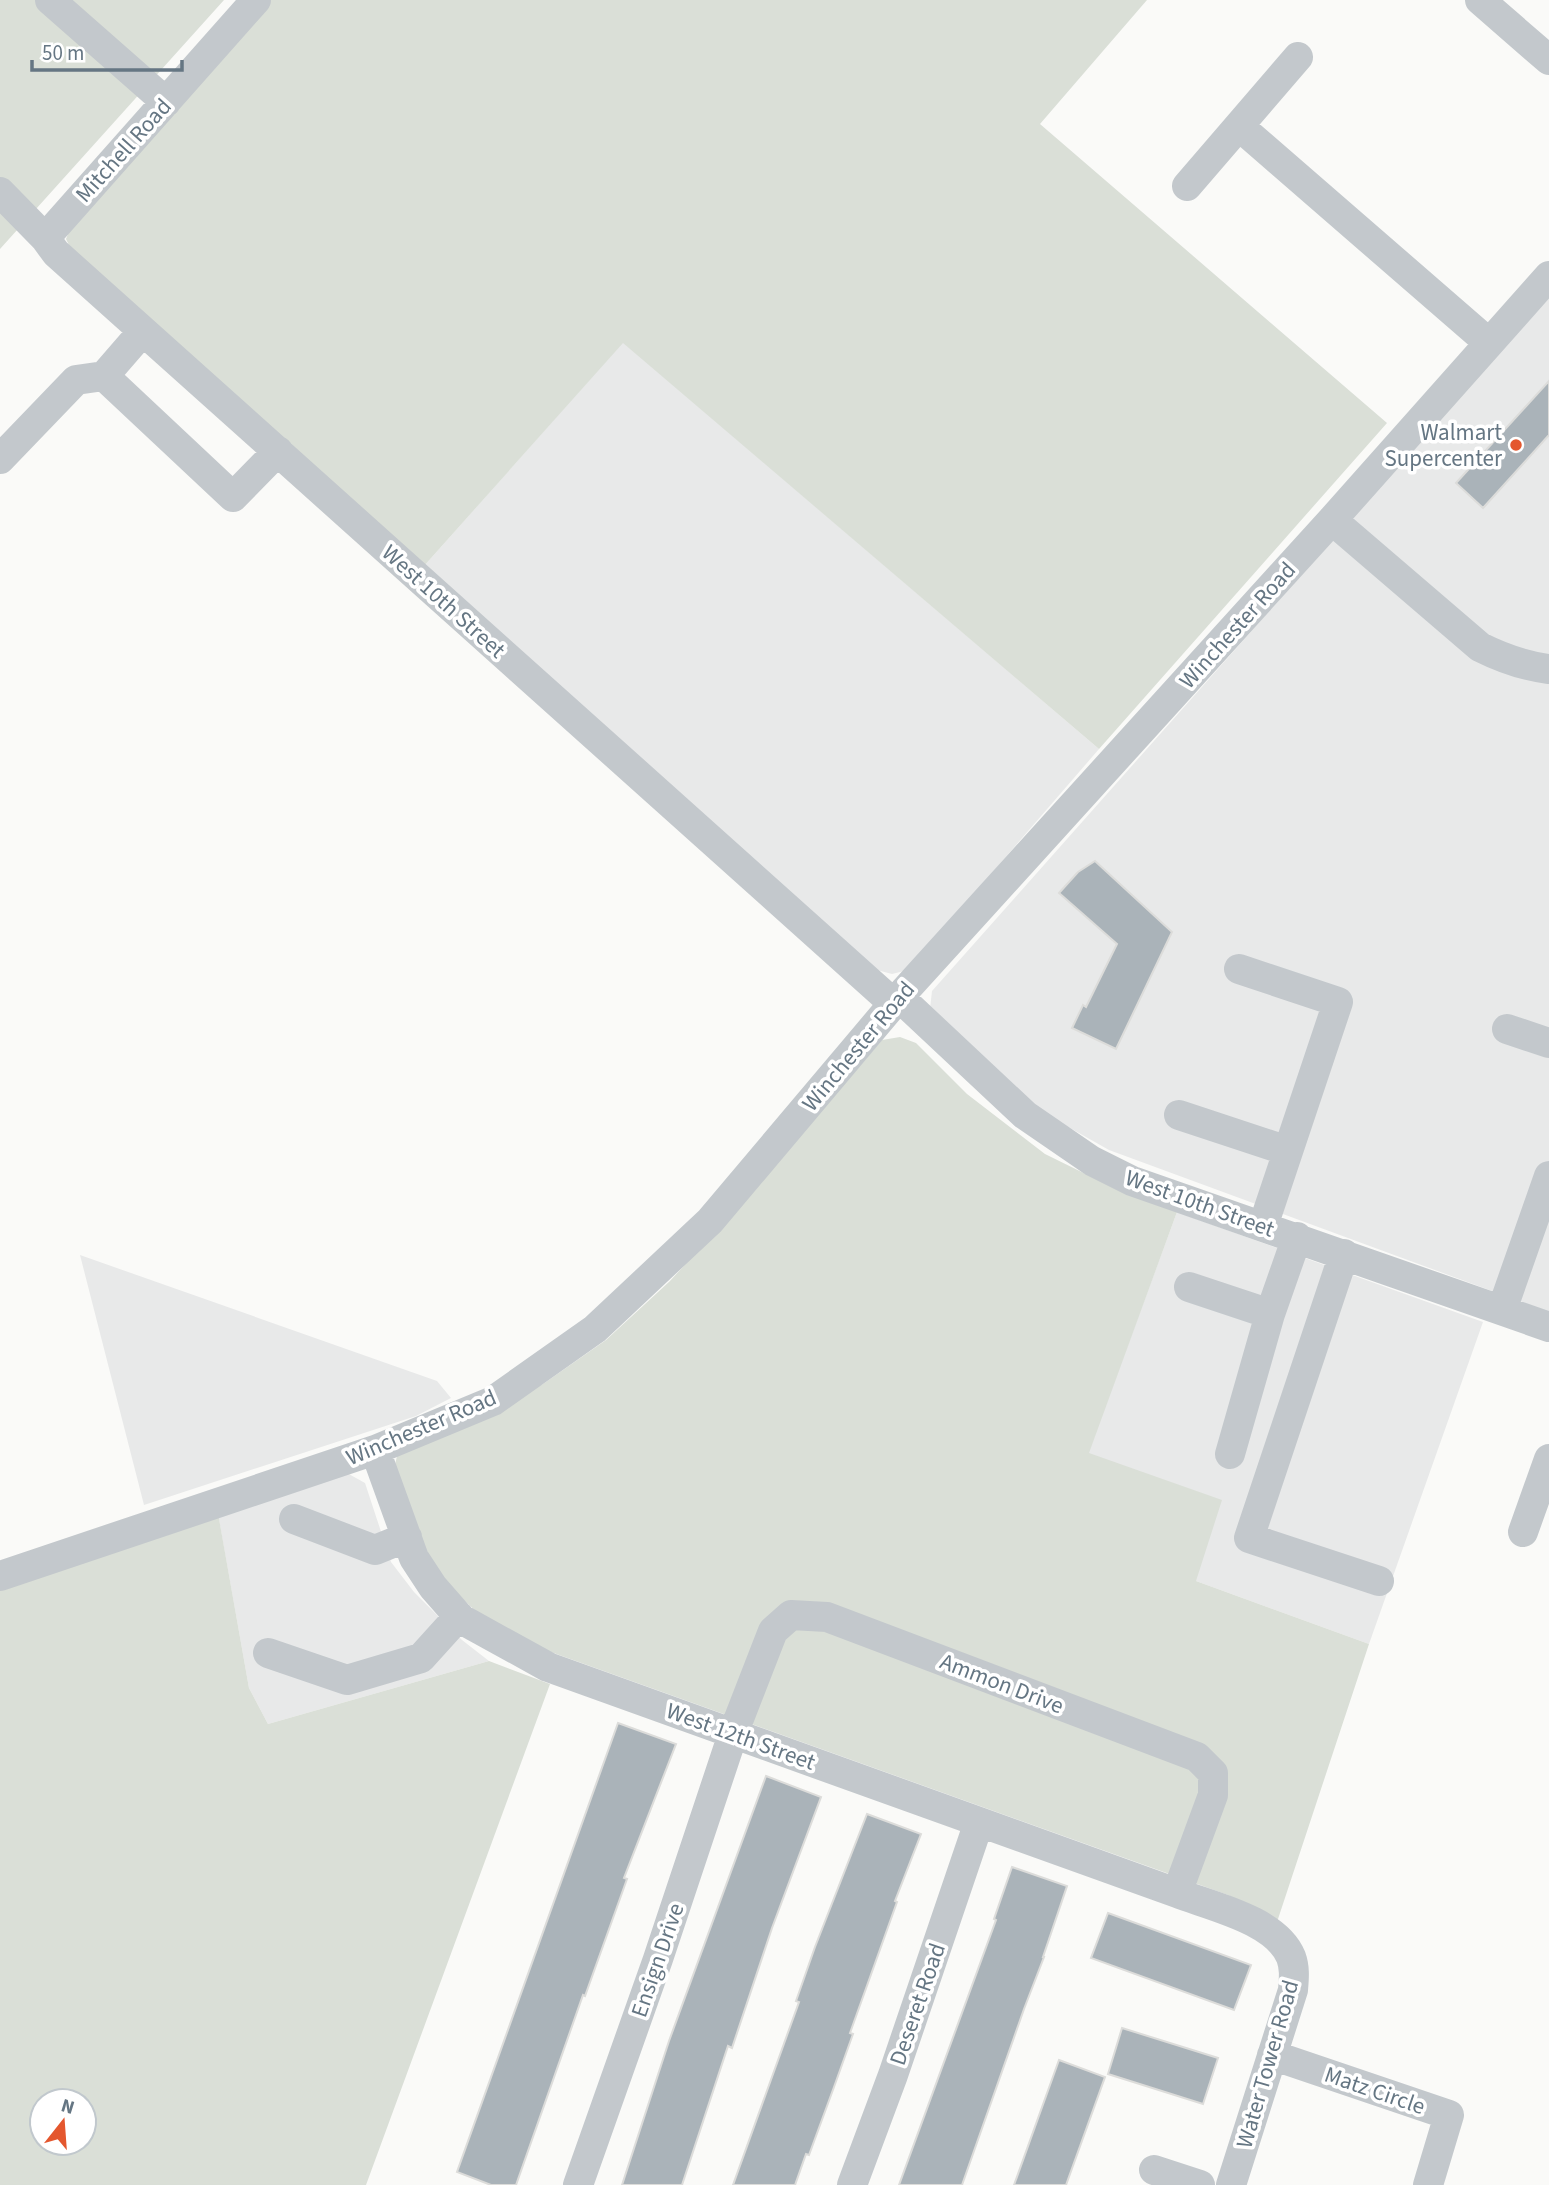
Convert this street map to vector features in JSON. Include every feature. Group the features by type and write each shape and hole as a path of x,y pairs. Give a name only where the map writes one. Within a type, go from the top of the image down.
{"street":[{"path":"50,0 166,102"},
{"name":"Mitchell Road","path":"45,238 256,0"},
{"path":"1480,0 1549,60"},
{"path":"1187,186 1298,57"},
{"path":"1239,126 1489,343"},
{"name":"West 10th Street","path":"0,192 56,253 1025,1115 1092,1161 1132,1181 1549,1327"},
{"name":"Winchester Road","path":"0,1576 375,1450 493,1401 595,1329 710,1221 896,1000 1332,520 1549,276"},
{"path":"0,459 76,380 104,376 143,331"},
{"path":"104,376 233,497 278,452"},
{"path":"1332,520 1480,647 1501,658 1549,669"},
{"path":"1239,969 1338,1002 1263,1226"},
{"path":"1507,1029 1549,1043"},
{"path":"1179,1115 1288,1151"},
{"path":"1502,1310 1549,1176"},
{"path":"1230,1454 1270,1314 1297,1237"},
{"path":"1344,1254 1250,1538 1379,1581"},
{"path":"1189,1287 1270,1314"},
{"name":"West 12th Street","path":"375,1450 414,1558 429,1583 459,1616 548,1667 608,1686 733,1734 1209,1905"},
{"path":"1523,1532 1549,1459"},
{"path":"294,1519 375,1550 407,1537"},
{"name":"Ammon Drive","path":"733,1734 773,1631 791,1615 827,1617 1196,1757 1213,1773 1213,1795 1177,1893"},
{"path":"268,1653 347,1680 421,1658 459,1616"},
{"name":"Ensign Drive","path":"578,2185 658,1959 733,1734"},
{"name":"Deseret Road","path":"852,2185 893,2076 979,1822"},
{"name":"Water Tower Road","path":"1209,1905 1267,1929 1291,1956 1295,1972 1293,1990 1231,2185"},
{"name":"Matz Circle","path":"1272,2055 1449,2115 1428,2185"},
{"path":"1154,2170 1200,2185"}],"shaded area":[{"path":"0,0 224,0 0,249"},
{"path":"271,0 1147,0 1040,124 1387,423 1099,749 623,343 424,566 73,253 66,239 73,222"},
{"path":"1549,296 1549,1312 1109,1150 1047,1115 930,1009 932,991"},
{"path":"623,342 1099,749 908,970 892,974 877,970 424,566"},
{"path":"900,1037 916,1043 967,1094 1045,1154 1106,1184 1177,1212 1089,1453 1222,1500 1196,1581 1369,1644 1277,1922 1228,1895 523,1642 480,1615 445,1583 422,1551 393,1474 397,1456 543,1384 606,1340 670,1281 755,1188 882,1040"},
{"path":"1177,1212 1483,1322 1369,1644 1196,1581 1088,1453"},
{"path":"80,1255 437,1381 451,1398 416,1416 144,1505"},
{"path":"347,1473 365,1483 391,1562 414,1592 462,1640 489,1661 268,1724 249,1688 218,1514"},
{"path":"218,1513 249,1688 268,1724 489,1661 550,1684 366,2185 0,2185 0,1590"}],"building":[{"name":"Walmart Supercenter","path":"1549,381 1549,435 1483,508 1456,483"},
{"path":"1095,861 1172,932 1116,1049 1072,1028 1083,1005 1086,1007 1117,944 1059,893 1078,872"},
{"path":"618,1723 676,1744 624,1878 627,1879 516,2185 491,2185 457,2172"},
{"path":"766,1776 821,1797 772,1928 732,2048 728,2046 682,2185 622,2185 669,2041"},
{"path":"867,1814 921,1834 895,1901 897,1902 850,2033 853,2034 834,2087 795,2185 733,2185 799,2002 796,2001 815,1947"},
{"path":"1012,1867 1067,1886 1044,1957 962,2185 899,2185 996,1920 994,1919"},
{"path":"1108,1913 1251,1965 1234,2010 1091,1958"},
{"path":"1122,2028 1218,2058 1203,2104 1108,2074"},
{"path":"1059,2060 1105,2077 1066,2185 1014,2185"}],"place":[{"name":"Walmart Supercenter","path":"1516,445"}]}
